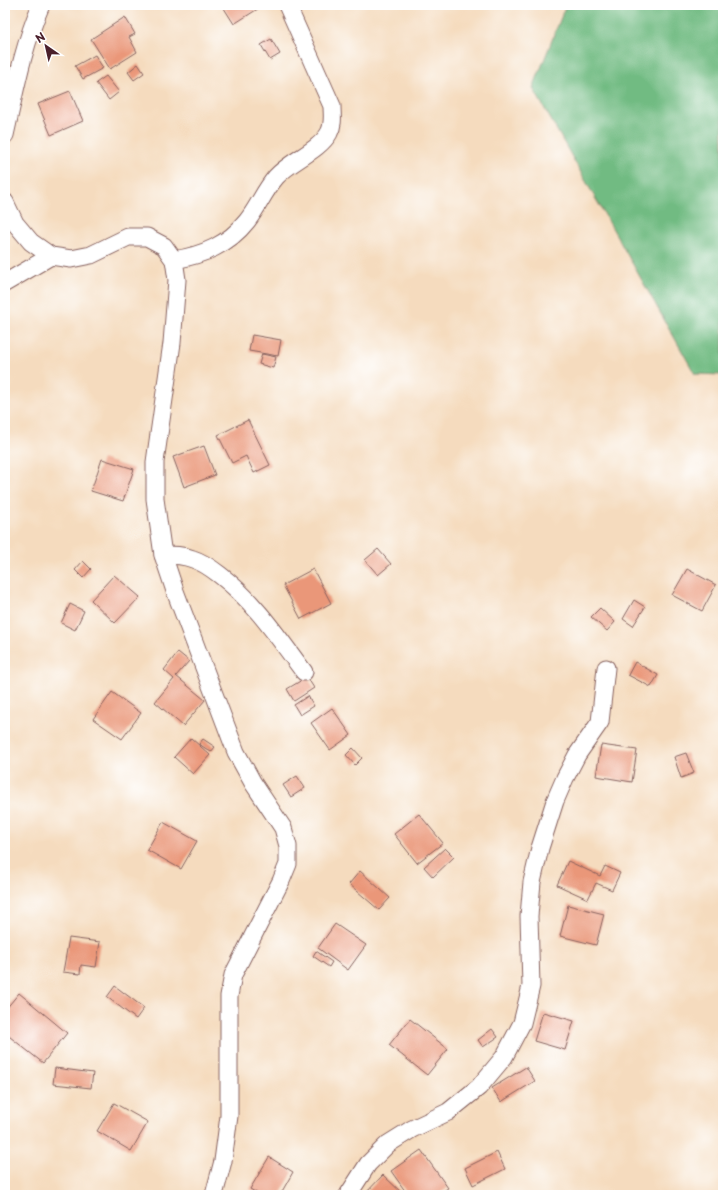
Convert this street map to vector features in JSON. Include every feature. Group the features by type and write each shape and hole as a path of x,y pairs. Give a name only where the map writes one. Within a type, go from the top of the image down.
{"street":[{"path":"5,135 24,54 41,5"},
{"path":"174,260 195,256 208,251 232,236 247,221 276,177 287,167 321,143 330,132 333,119 332,106 287,5"},
{"path":"5,202 19,228 31,242 51,256 71,259 91,255 128,237 147,237 164,246 174,260 177,280 172,343 155,462 155,499 163,555 236,752 253,783 283,828 288,846 288,864 281,881 233,975 228,996 229,1116 223,1161 214,1195"},
{"path":"5,283 51,256"},
{"path":"163,555 179,555 194,559 208,565 228,581 264,618 304,672"},
{"path":"348,1195 368,1164 388,1144 412,1129 448,1112 478,1087 504,1057 522,1022 531,986 529,916 532,882 540,848 554,802 564,778 577,755 600,722 606,668"}],"green space":[{"path":"566,5 723,5 723,375 695,374 533,88"}],"building":[{"path":"222,5 264,5 234,24"},
{"path":"125,17 135,34 129,37 137,52 110,69 91,39"},
{"path":"271,39 280,54 270,60 261,45"},
{"path":"95,55 103,68 83,79 75,66"},
{"path":"138,64 144,73 134,80 128,72"},
{"path":"106,76 119,92 109,100 96,83"},
{"path":"70,91 83,121 51,135 38,104"},
{"path":"252,335 281,340 278,356 249,351"},
{"path":"262,354 276,357 273,368 259,364"},
{"path":"248,420 270,465 254,473 246,456 232,463 218,435"},
{"path":"204,446 215,475 184,487 173,457"},
{"path":"102,459 134,469 123,501 91,491"},
{"path":"378,549 391,564 378,575 365,560"},
{"path":"83,561 91,569 83,578 75,570"},
{"path":"313,569 331,603 301,619 283,585"},
{"path":"687,569 716,585 702,611 672,595"},
{"path":"114,575 140,597 115,623 91,600"},
{"path":"634,600 645,607 633,626 623,619"},
{"path":"70,604 84,611 75,630 61,623"},
{"path":"600,608 615,622 607,631 591,617"},
{"path":"178,652 189,661 176,676 205,700 183,726 155,702 174,679 164,670"},
{"path":"635,662 658,675 651,687 628,675"},
{"path":"307,677 314,688 294,701 287,689"},
{"path":"112,692 141,713 122,739 93,719"},
{"path":"308,696 314,706 300,715 294,705"},
{"path":"332,708 351,735 330,750 311,723"},
{"path":"191,738 210,755 193,774 174,757"},
{"path":"203,739 215,747 211,752 199,744"},
{"path":"601,745 637,750 632,782 596,776"},
{"path":"353,748 362,758 355,765 346,755"},
{"path":"686,753 694,773 681,778 674,757"},
{"path":"297,776 305,788 291,797 283,785"},
{"path":"419,814 443,843 417,863 394,834"},
{"path":"163,822 197,841 181,869 147,850"},
{"path":"445,848 454,857 433,877 424,867"},
{"path":"568,861 600,876 605,866 620,873 612,890 596,883 588,899 557,885"},
{"path":"360,871 390,898 379,910 349,884"},
{"path":"568,905 604,914 596,945 560,936"},
{"path":"335,924 366,945 348,970 318,948"},
{"path":"69,938 100,942 96,967 81,965 80,974 63,972"},
{"path":"316,951 332,962 329,967 313,956"},
{"path":"115,986 144,1008 136,1019 107,997"},
{"path":"19,993 67,1033 43,1063 5,1033 5,1010"},
{"path":"543,1012 574,1021 565,1050 534,1041"},
{"path":"410,1019 448,1049 427,1075 389,1045"},
{"path":"492,1029 498,1037 483,1047 478,1040"},
{"path":"526,1067 535,1081 501,1102 492,1088"},
{"path":"55,1068 93,1073 91,1088 53,1084"},
{"path":"114,1103 148,1122 131,1151 97,1131"},
{"path":"421,1150 448,1188 437,1195 408,1195 391,1171"},
{"path":"497,1152 505,1169 473,1185 465,1168"},
{"path":"269,1157 293,1172 280,1195 260,1195 250,1189"},
{"path":"383,1175 404,1195 364,1195"}]}
